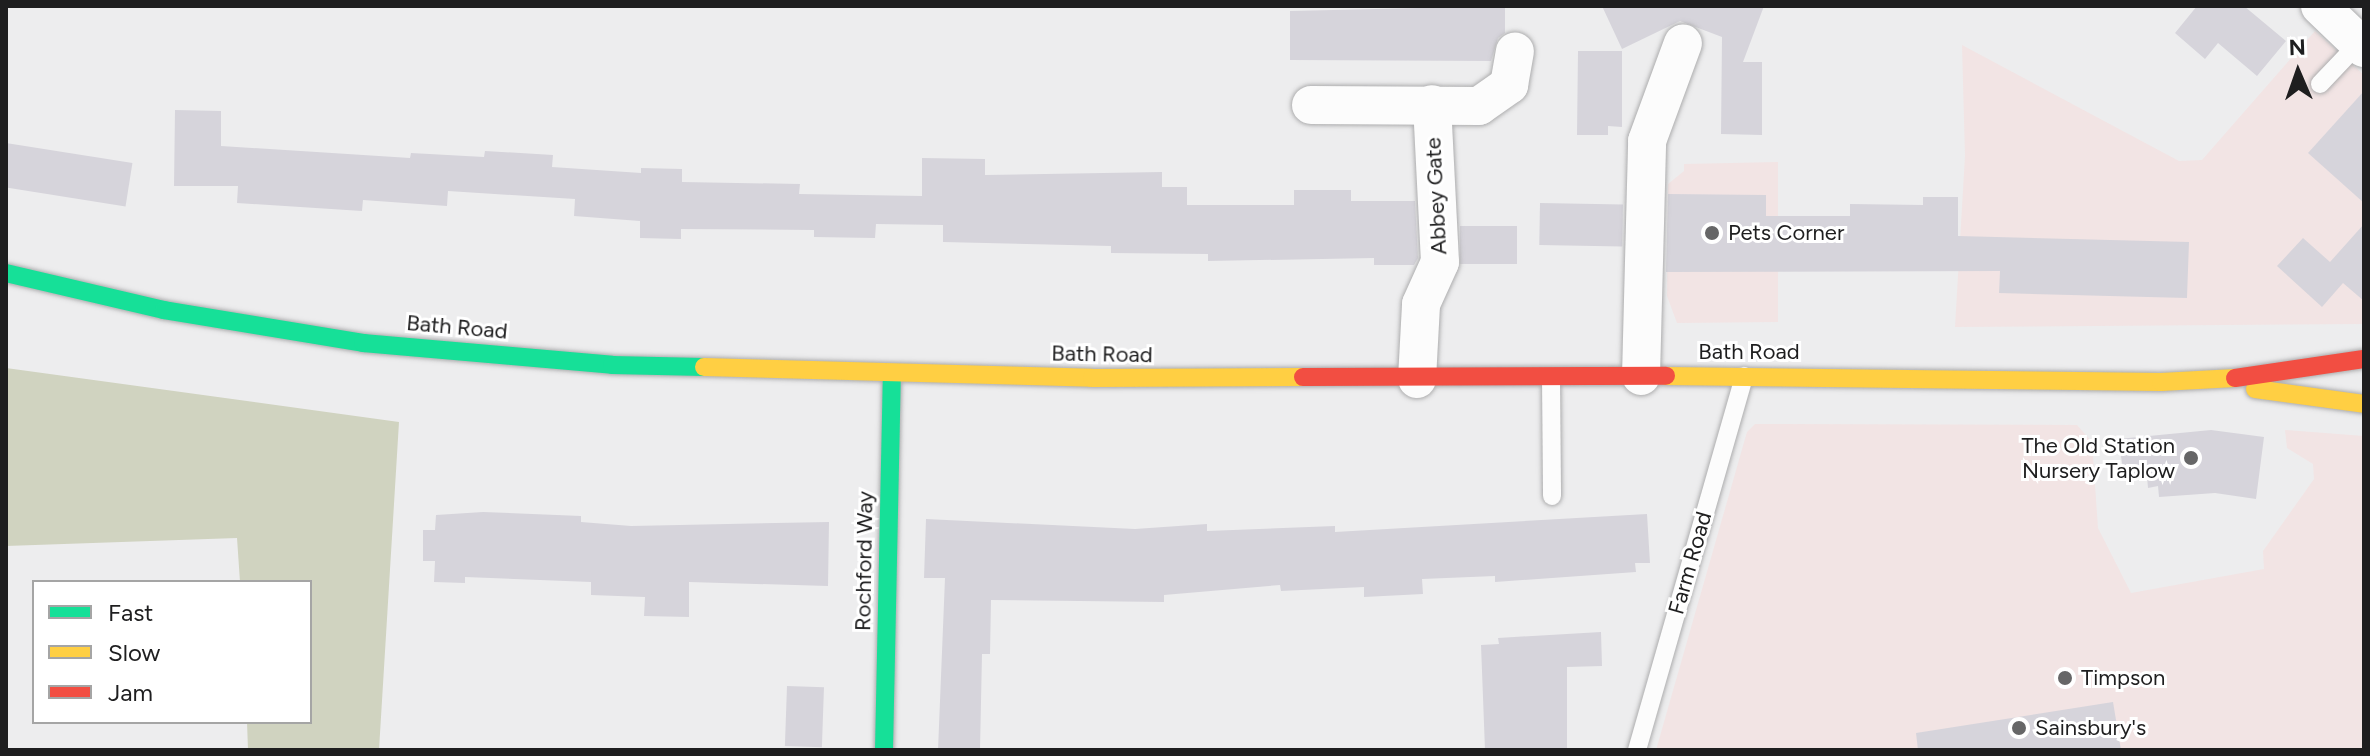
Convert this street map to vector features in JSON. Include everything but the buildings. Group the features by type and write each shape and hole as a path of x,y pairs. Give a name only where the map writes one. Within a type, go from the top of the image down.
{"main road":[{"name":"Bath Road","path":"6,273 164,310 363,343 612,365 892,374 1417,379 1744,376 2205,382 2364,404"},
{"name":"Bath Road","path":"2205,382 2364,359"},
{"name":"Rochford Way","path":"884,750 892,374"}],"street":[{"path":"2320,6 2361,46"},
{"path":"1641,376 1647,141 1683,43"},
{"name":"Abbey Gate","path":"1311,105 1479,106 1509,85 1515,52"},
{"name":"Abbey Gate","path":"1417,379 1421,304 1440,262 1432,104"}],"lane":[{"path":"2320,84 2361,46"},
{"name":"Farm Road","path":"1637,750 1744,376"},
{"path":"1551,377 1552,496"}],"shaded area":[{"path":"2315,31 2364,75 2364,324 1955,327 1965,156 1962,45 2179,161 2202,160"},
{"path":"1778,162 1778,322 1677,323 1667,296 1668,184 1684,171 1684,164"},
{"path":"1755,424 2077,425 2092,442 2098,528 2131,593 2264,569 2263,551 2314,479 2313,464 2287,448 2285,430 2364,436 2364,750 1656,750 1747,432"}],"green space":[{"path":"6,368 399,422 379,750 248,750 247,724 312,724 312,580 240,580 237,538 6,546"}],"traffic: fast":[{"path":"6,273 164,310 363,343 612,365 704,367"},
{"path":"884,750 892,374"}],"traffic: slow":[{"path":"704,367 1092,378 1303,377"},
{"path":"1666,376 2161,382 2235,378"},
{"path":"2255,389 2364,404"}],"traffic: jam":[{"path":"2235,378 2364,359"},
{"path":"1303,377 1666,376"}],"place":[{"name":"Pets Corner","path":"1712,233"},
{"name":"The Old Station Nursery Taplow","path":"2191,458"},
{"name":"Timpson","path":"2065,678"},
{"name":"Sainsbury's","path":"2019,728"}]}
